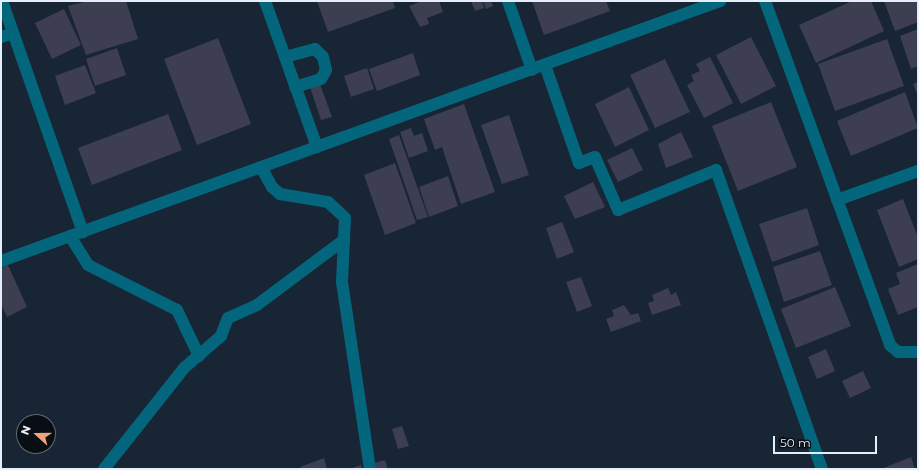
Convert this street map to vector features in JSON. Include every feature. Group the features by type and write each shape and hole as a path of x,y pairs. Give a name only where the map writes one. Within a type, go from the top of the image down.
{"lane":[{"path":"2,1 83,232"},
{"path":"265,1 317,148"},
{"path":"508,1 532,70"},
{"path":"1,261 720,1"},
{"path":"765,1 890,345 898,352 918,352"},
{"path":"1,37 13,33"},
{"path":"285,57 315,49 322,57 326,70 321,79 295,87"},
{"path":"545,65 579,163 595,157 618,210 716,170 822,469"},
{"path":"261,167 272,187 280,194 336,206 345,218 343,290 370,469"},
{"path":"837,200 918,170"},
{"path":"70,236 88,265 177,310 199,356"},
{"path":"104,469 184,368 221,336 232,315 257,305 344,240"}],"building":[{"path":"88,1 126,1 138,39 86,55 68,6"},
{"path":"317,1 393,1 395,8 328,32"},
{"path":"422,1 439,1 443,12 427,18 429,24 420,27 409,6"},
{"path":"471,1 482,1 484,8 475,11"},
{"path":"483,1 491,1 493,6 486,9"},
{"path":"532,1 606,1 610,11 544,35"},
{"path":"852,1 871,1 884,31 816,63 799,25"},
{"path":"884,1 918,1 918,22 895,31"},
{"path":"64,9 81,45 52,59 35,23"},
{"path":"918,29 918,66 911,69 900,36"},
{"path":"751,37 776,86 741,104 716,55"},
{"path":"218,38 251,124 197,145 164,59"},
{"path":"887,39 904,86 835,111 818,64"},
{"path":"117,48 126,75 95,86 86,59"},
{"path":"413,53 420,75 377,91 369,69"},
{"path":"710,57 733,103 704,118 687,85 694,81 691,75 700,71 696,64"},
{"path":"665,59 690,112 655,128 630,75"},
{"path":"85,65 96,93 65,105 55,76"},
{"path":"367,68 374,89 351,97 344,76"},
{"path":"918,82 918,96 913,84"},
{"path":"320,84 332,117 321,120 310,87"},
{"path":"629,87 649,130 615,147 595,104"},
{"path":"905,92 918,128 851,156 837,121"},
{"path":"771,102 797,167 738,191 712,126"},
{"path":"464,104 495,192 461,204 442,147 435,150 424,119"},
{"path":"168,114 182,150 92,185 78,148"},
{"path":"509,115 529,175 502,184 481,125"},
{"path":"411,128 414,136 422,133 428,151 409,158 400,132"},
{"path":"681,132 693,157 666,168 658,144"},
{"path":"399,135 428,217 417,220 389,139"},
{"path":"632,148 643,170 618,182 607,160"},
{"path":"395,163 416,223 385,235 364,175"},
{"path":"448,176 458,206 429,217 419,187"},
{"path":"593,182 605,207 575,219 564,196"},
{"path":"903,199 918,237 918,259 899,267 877,210"},
{"path":"807,208 819,245 772,262 759,224"},
{"path":"562,222 574,252 557,259 546,228"},
{"path":"820,251 832,285 784,302 773,267"},
{"path":"918,264 918,307 898,315 888,289 900,284 896,273"},
{"path":"8,265 27,307 7,317 1,304 1,268"},
{"path":"581,277 592,306 577,312 566,282"},
{"path":"835,287 851,326 796,348 781,309"},
{"path":"668,288 671,295 676,292 681,305 652,315 648,303 654,301 652,295"},
{"path":"624,305 631,315 638,313 641,321 611,332 606,319 614,316 612,310"},
{"path":"826,349 835,371 817,379 808,357"},
{"path":"863,371 871,388 850,398 842,381"},
{"path":"402,426 409,446 398,449 392,429"},
{"path":"911,457 915,469 881,469"},
{"path":"324,458 327,469 301,469 300,467"},
{"path":"385,460 388,469 373,469 371,464"},
{"path":"361,465 362,469 349,469"}]}
